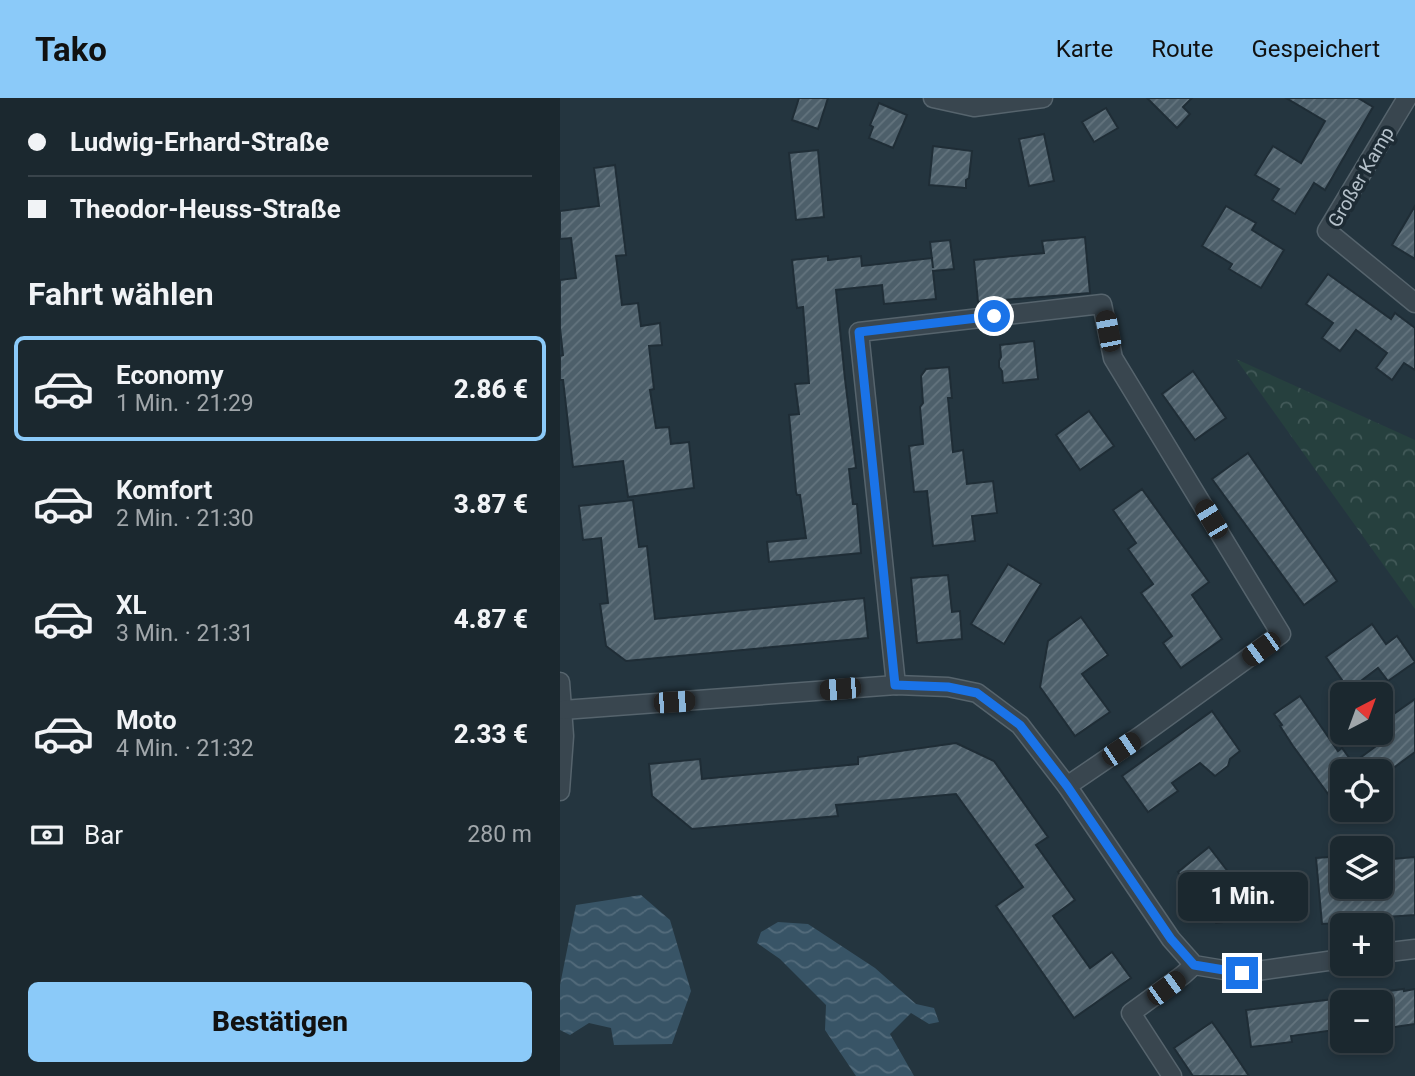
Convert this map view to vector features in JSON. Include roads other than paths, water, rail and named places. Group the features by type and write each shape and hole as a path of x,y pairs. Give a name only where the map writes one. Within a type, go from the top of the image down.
{"street":[{"path":"933,98 974,107 1043,98"},
{"name":"Großer Kamp","path":"1406,98 1327,231 1415,303"},
{"path":"895,685 859,332 1102,304 1113,358 1281,634 1067,786"},
{"path":"560,682 563,710 560,791"},
{"path":"563,710 895,685 948,687 977,693 1020,725 1067,786 1171,939 1194,965 1242,973 1330,961"},
{"path":"1393,951 1415,948"},
{"path":"1172,1076 1131,1013 1194,965"}],"water":[{"path":"641,895 670,920 691,991 672,1044 614,1045 611,1028 589,1023 570,1035 560,1030 560,985 576,905"},
{"path":"778,922 808,924 875,968 916,1004 934,1008 939,1022 929,1024 911,1013 890,1034 914,1076 856,1076 825,1030 826,1005 780,959 757,943 761,932"}]}
